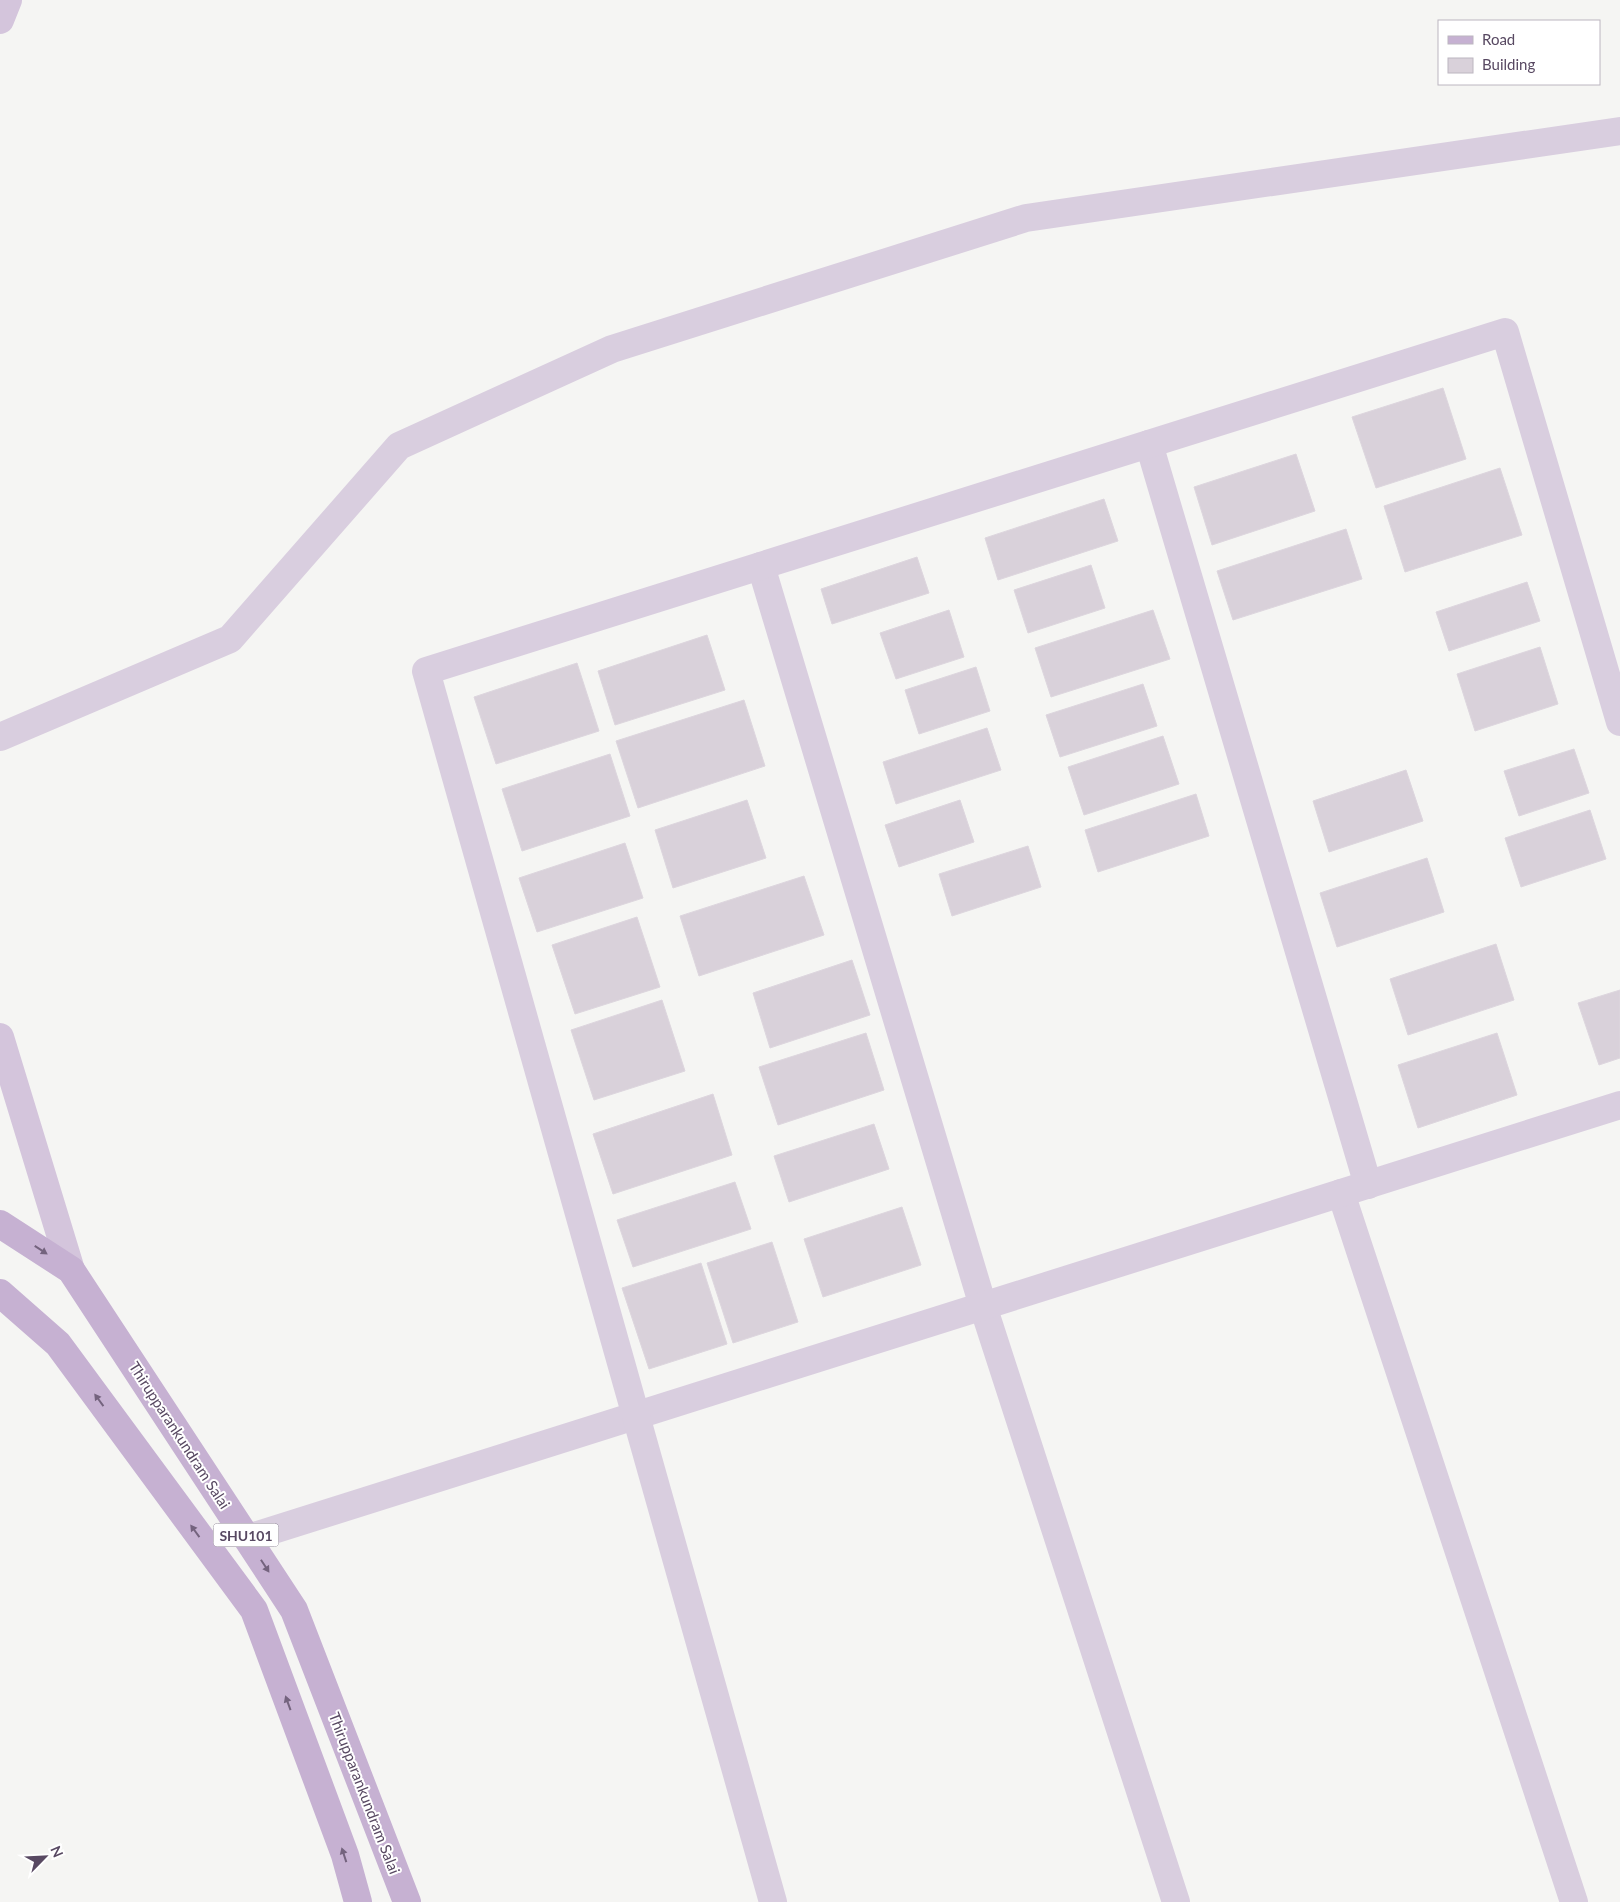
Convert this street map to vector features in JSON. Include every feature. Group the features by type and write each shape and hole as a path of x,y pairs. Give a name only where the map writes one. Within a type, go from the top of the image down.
{"main road":[{"path":"0,20 8,0"},
{"path":"0,1037 72,1270"},
{"name":"Thirupparankundram Salai","path":"0,1224 72,1270 294,1610 407,1902"},
{"name":"SHU101","path":"0,1293 58,1344 254,1610 345,1855 358,1902"}],"street":[{"path":"0,737 230,639 399,446 612,349 1026,218 1620,131"},
{"path":"773,1902 426,671 1505,332 1620,722"},
{"path":"1149,444 1368,1184"},
{"path":"761,566 983,1306 1176,1902"},
{"path":"248,1538 1620,1105"},
{"path":"1340,1193 1574,1902"}],"building":[{"path":"1443,388 1466,459 1376,488 1352,417"},
{"path":"1296,454 1315,511 1212,545 1194,487"},
{"path":"1500,468 1522,535 1405,572 1384,506"},
{"path":"1104,499 1118,541 998,580 985,538"},
{"path":"1346,529 1362,579 1233,620 1217,571"},
{"path":"917,557 929,593 832,624 821,589"},
{"path":"1091,565 1105,608 1028,633 1014,590"},
{"path":"1527,582 1540,621 1449,651 1436,612"},
{"path":"949,610 964,657 896,679 880,633"},
{"path":"1153,610 1170,659 1051,697 1035,648"},
{"path":"707,635 725,690 615,725 598,671"},
{"path":"1540,647 1558,704 1475,731 1457,674"},
{"path":"577,663 599,731 496,764 474,697"},
{"path":"976,667 990,711 919,734 905,690"},
{"path":"1143,684 1157,726 1060,757 1046,715"},
{"path":"744,700 765,766 638,808 616,741"},
{"path":"987,728 1001,770 896,804 883,762"},
{"path":"1163,736 1179,784 1084,815 1068,767"},
{"path":"1574,749 1589,793 1519,816 1504,771"},
{"path":"610,754 630,816 522,851 502,789"},
{"path":"1406,770 1423,821 1329,852 1313,801"},
{"path":"1196,794 1209,836 1098,872 1085,830"},
{"path":"747,800 766,858 673,888 655,830"},
{"path":"960,800 974,842 899,867 885,825"},
{"path":"1590,810 1606,859 1521,887 1505,838"},
{"path":"625,843 643,898 537,932 519,878"},
{"path":"1028,846 1041,887 952,916 939,874"},
{"path":"1427,858 1444,912 1337,947 1320,893"},
{"path":"804,876 824,935 699,976 680,916"},
{"path":"637,917 660,987 575,1014 552,945"},
{"path":"1496,944 1514,1000 1408,1035 1390,979"},
{"path":"852,960 870,1015 770,1048 753,993"},
{"path":"1620,990 1620,1058 1599,1065 1578,1003"},
{"path":"662,1000 685,1071 594,1100 571,1030"},
{"path":"866,1033 884,1090 778,1125 759,1067"},
{"path":"1497,1033 1517,1095 1418,1128 1398,1065"},
{"path":"713,1094 732,1155 613,1194 593,1134"},
{"path":"874,1124 889,1169 789,1202 774,1156"},
{"path":"735,1182 751,1229 633,1267 617,1220"},
{"path":"902,1207 921,1265 823,1297 804,1239"},
{"path":"772,1242 798,1322 733,1343 707,1263"},
{"path":"701,1263 727,1344 649,1369 622,1288"}]}
